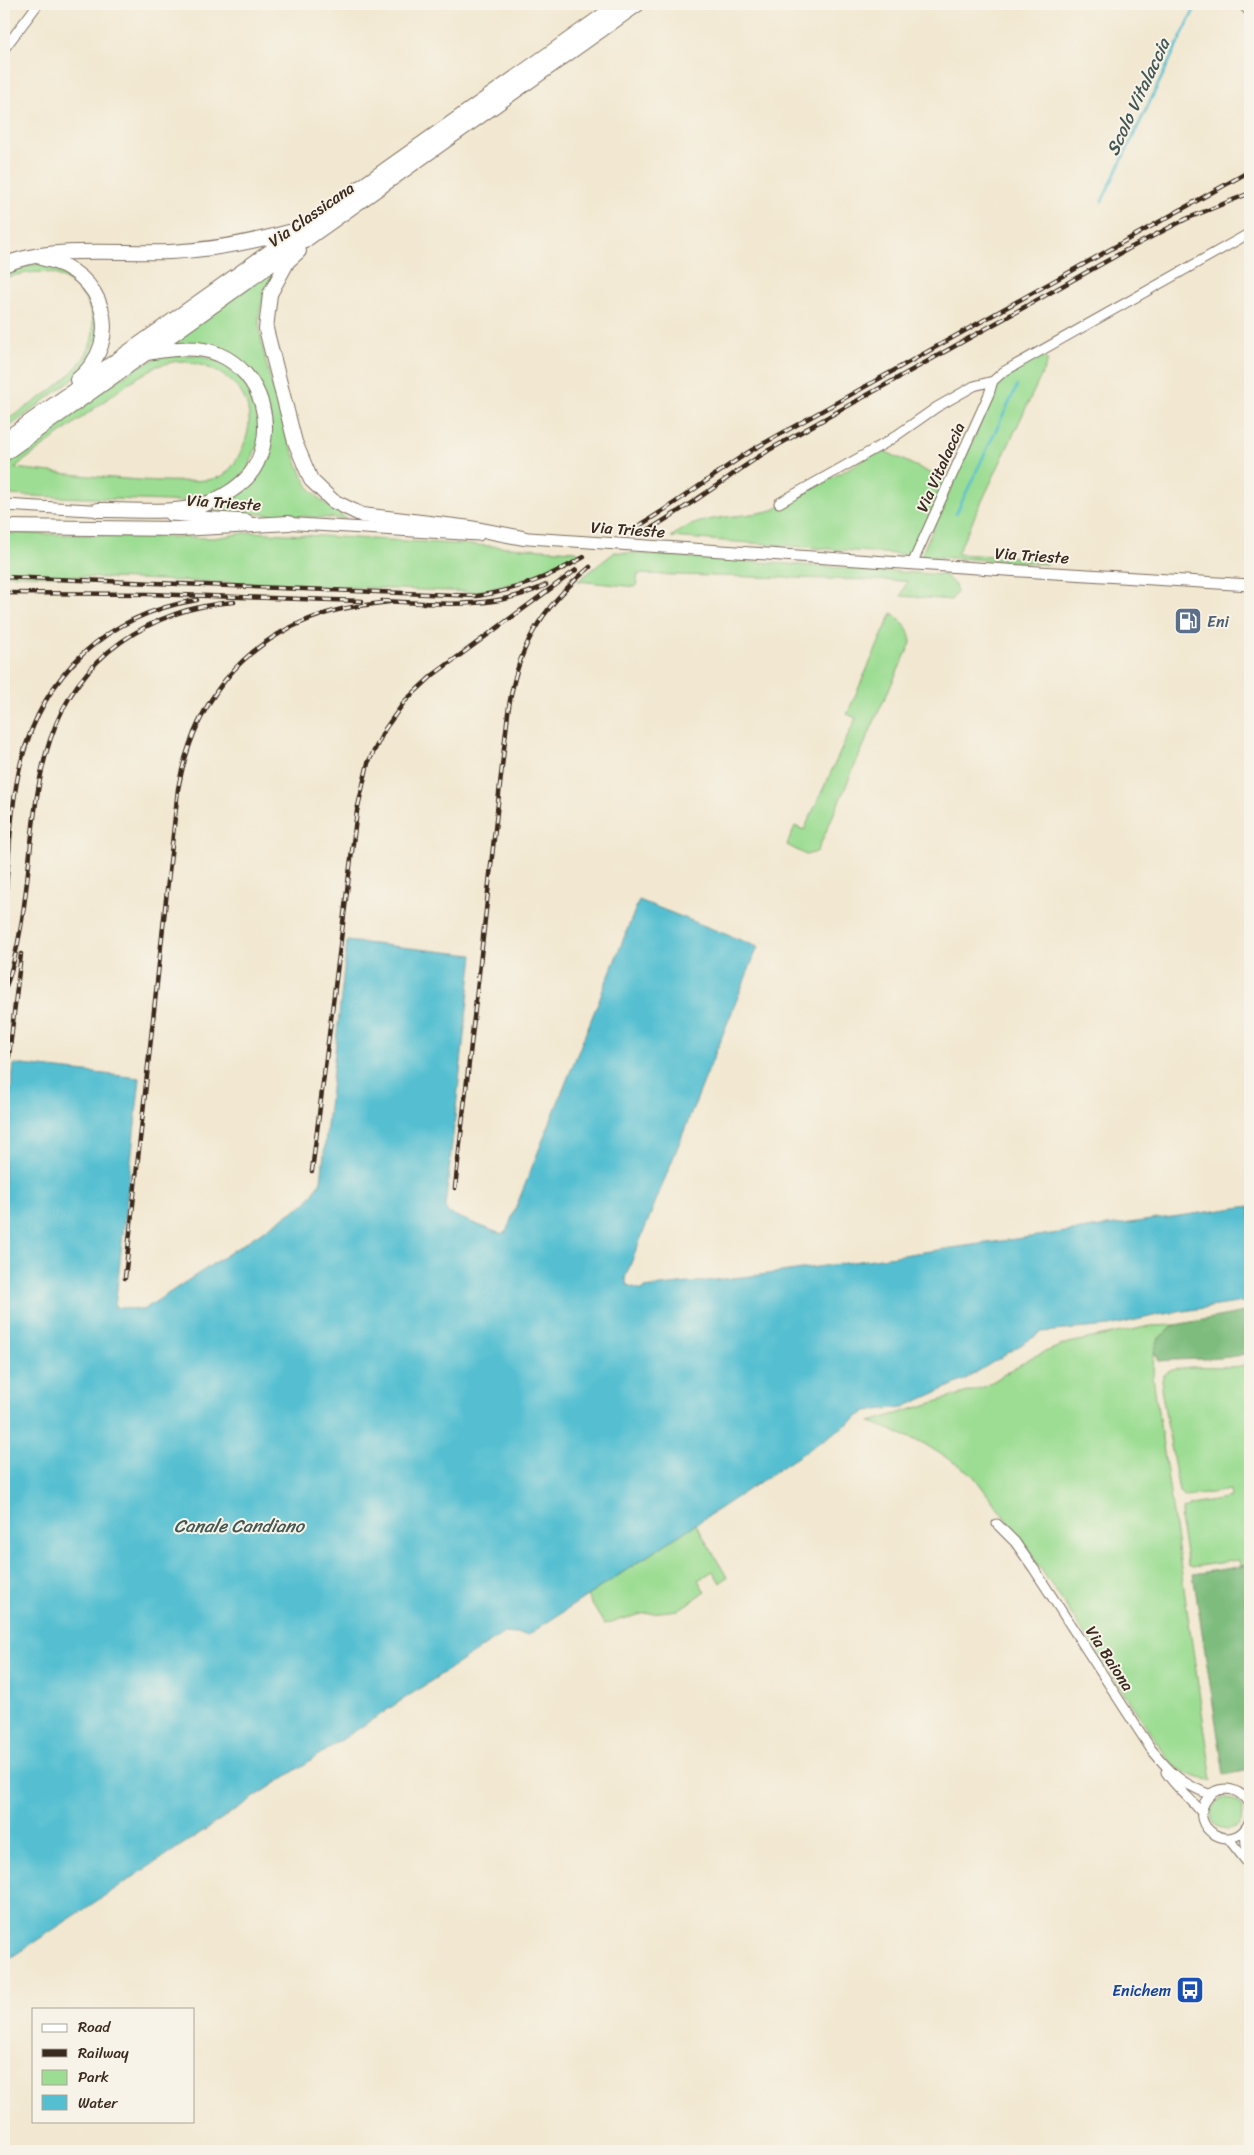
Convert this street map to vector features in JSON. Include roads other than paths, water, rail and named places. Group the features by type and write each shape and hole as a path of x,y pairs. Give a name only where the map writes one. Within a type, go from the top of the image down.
{"highway":[{"name":"Via Classicana","path":"4,440 299,229 619,4"},
{"name":"Via Classicana","path":"4,454 638,4"},
{"path":"4,265 24,259 54,254 170,252 217,248 246,244 299,229"},
{"path":"317,232 288,261 276,280 270,294 266,317 266,330 273,361 295,442 311,480 333,501 362,516 472,528 523,538"},
{"path":"4,440 35,411 80,378 92,365 103,340 104,320 100,302 91,286 73,269 60,262 24,259"},
{"path":"98,510 187,509 211,502 235,489 253,470 262,451 265,428 263,407 257,387 240,369 219,354 199,349 175,349 144,354"},
{"path":"4,527 181,529 288,523"}],"main road":[{"name":"Via Trieste","path":"4,505 1250,586"}],"street":[{"path":"4,49 38,4"},
{"path":"1242,4 1250,12"},
{"path":"779,504 887,442 937,407 974,386 993,380 1003,372 1250,232"},
{"name":"Via Vitalaccia","path":"912,564 989,394 993,380"},
{"name":"Via Baiona","path":"997,1524 1015,1542 1029,1562 1151,1749 1171,1774 1185,1784 1211,1795"},
{"path":"1151,1749 1172,1782 1192,1800 1202,1813"},
{"path":"1250,1807 1246,1793 1230,1789 1221,1790 1211,1795 1203,1806 1202,1813 1203,1821 1212,1834 1228,1838 1245,1830 1250,1820"},
{"path":"1245,1830 1250,1864"},
{"path":"1228,1838 1250,1864"}],"water":[{"name":"Canale Candiano","path":"639,900 758,947 625,1278 627,1285 642,1290 643,1288 760,1275 1250,1206 1250,1301 1158,1315 1110,1326 1042,1332 964,1380 904,1407 867,1411 528,1635 504,1633 4,1962 4,1152 14,1064 140,1078 115,1307 143,1310 307,1202 321,1181 347,941 473,955 445,1207 448,1213 501,1234 506,1232"}],"waterway":[{"name":"Scolo Vitalaccia","path":"1102,201 1197,4"},
{"name":"Scolo Vitalaccia","path":"956,514 1017,386"}],"railway":[{"path":"637,527 752,450 1250,171"},
{"path":"641,534 690,504 769,450 1130,248 1186,219 1250,193"},
{"path":"4,577 477,596 532,582 584,557"},
{"path":"455,1188 512,690 517,669 533,632 557,599 590,567"},
{"path":"312,1171 357,811 368,763 385,729 405,701 433,675 576,570"},
{"path":"382,601 466,604 506,598 546,585"},
{"path":"4,593 149,594 362,601"},
{"path":"4,910 17,779 31,730 45,701 63,676 84,653 107,634 134,619 164,608 197,600"},
{"path":"4,992 17,946 25,899 36,804 45,758 60,715 85,676 121,642 147,626 175,614 204,606 234,602"},
{"path":"125,1278 178,789 185,759 195,731 208,705 224,681 244,660 266,642 292,627 329,612 389,602"},
{"path":"4,1098 21,954"}],"place":[{"name":"Eni","path":"1188,621"},
{"name":"Enichem","path":"1190,1990"}]}
